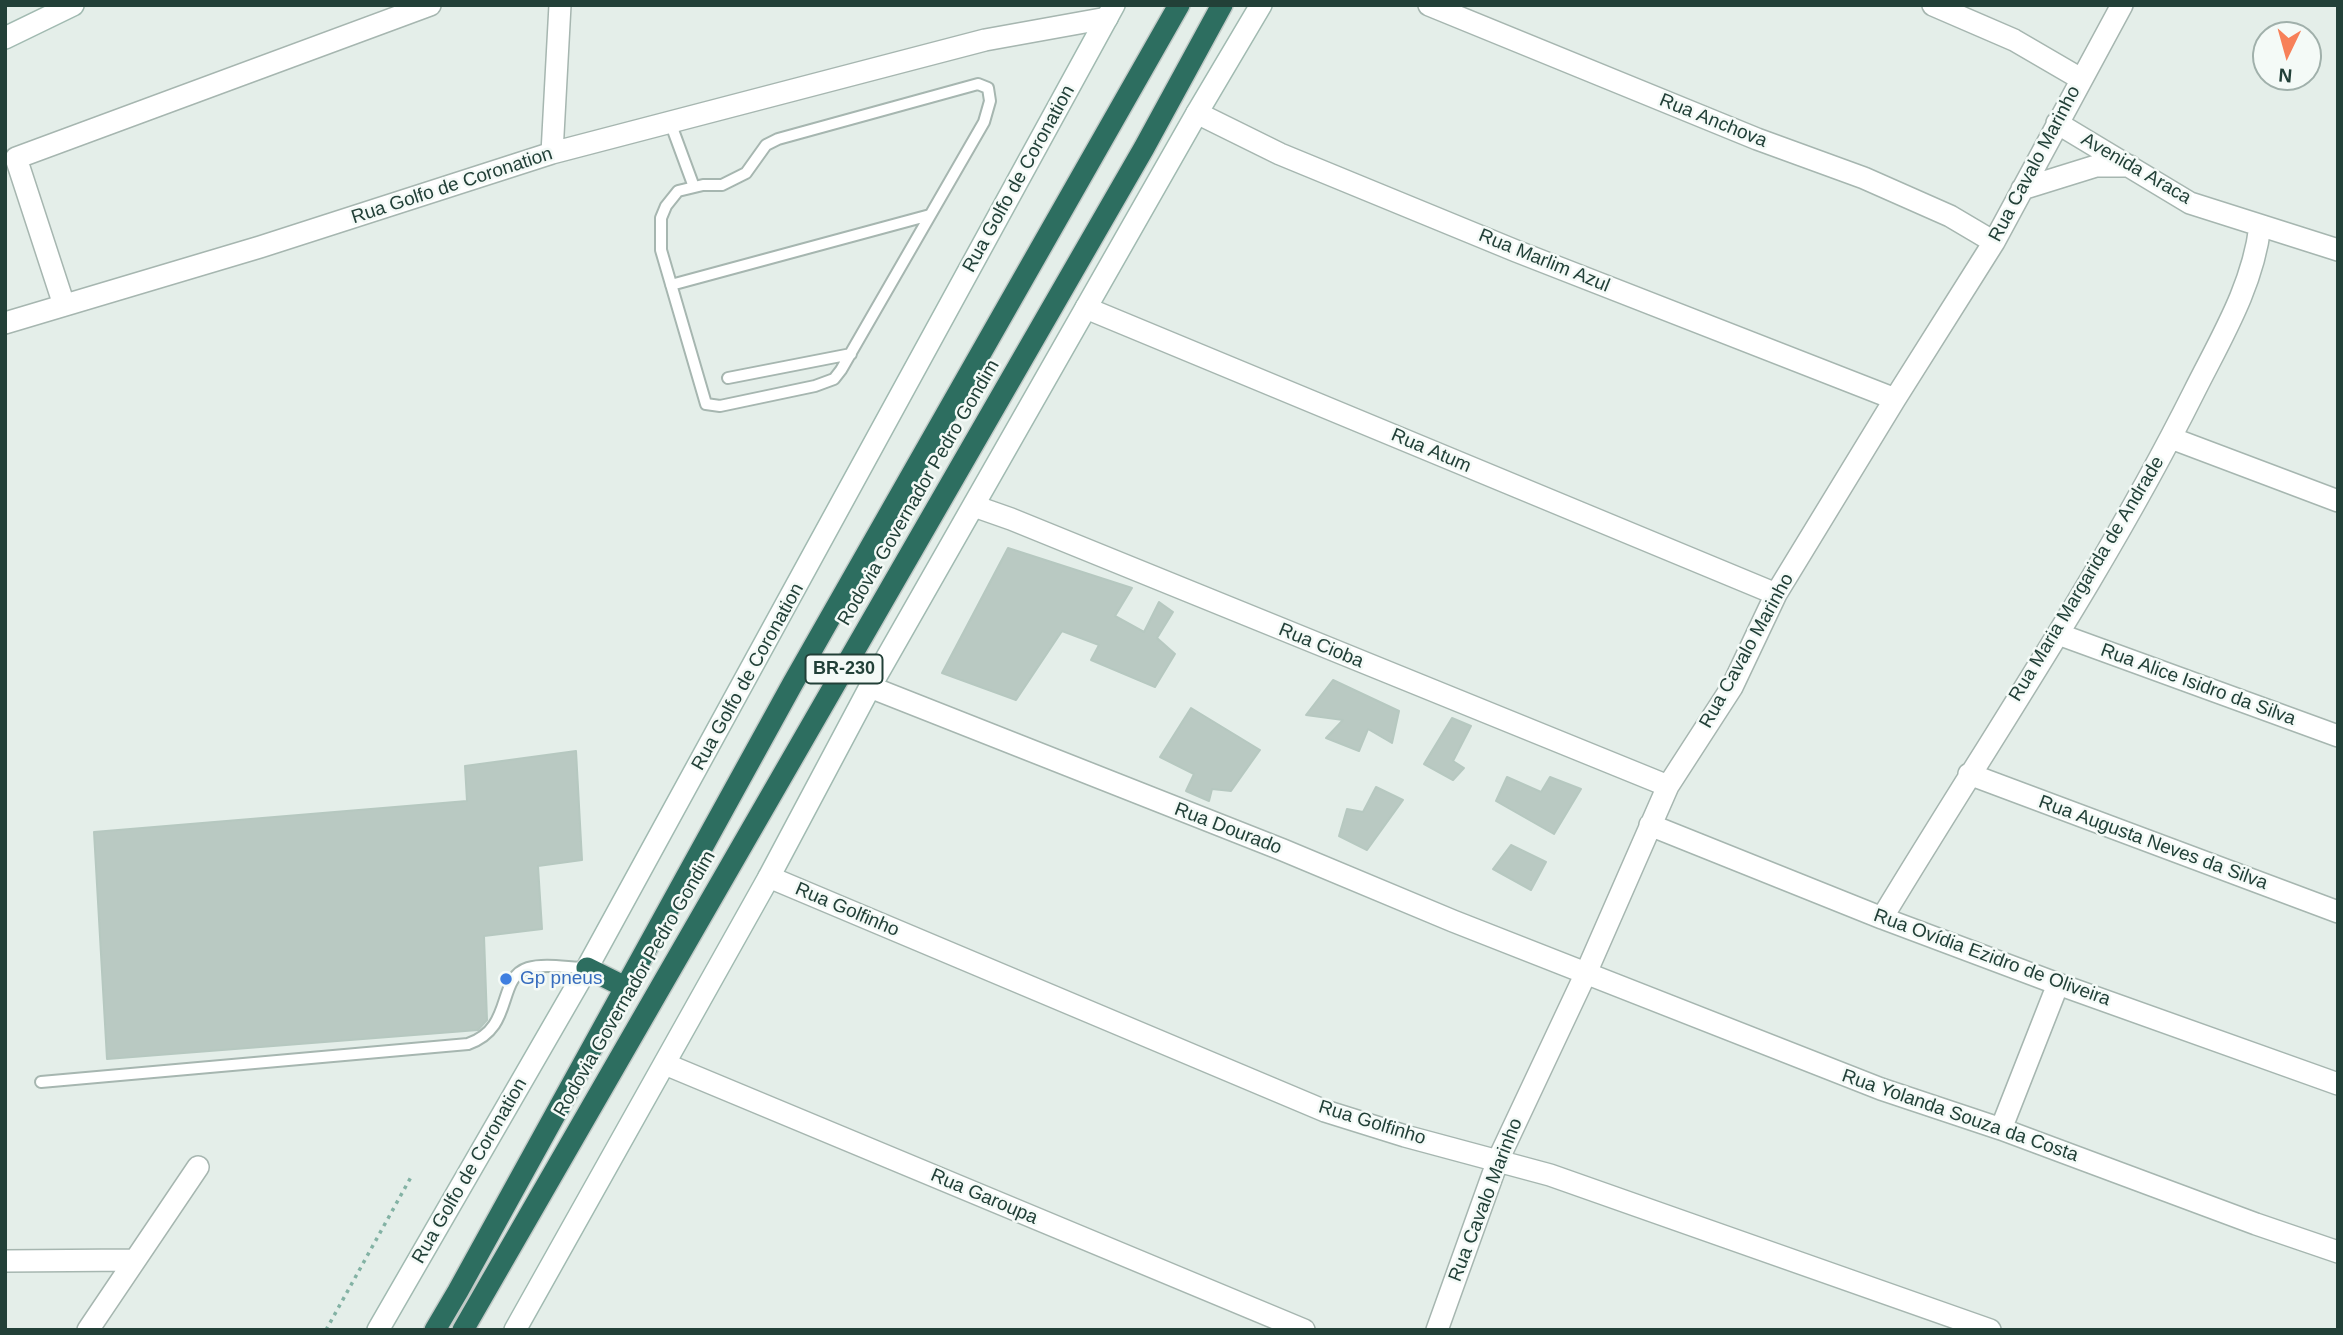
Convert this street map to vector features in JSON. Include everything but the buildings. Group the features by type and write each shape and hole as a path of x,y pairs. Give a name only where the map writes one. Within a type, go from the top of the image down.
{"highway":[{"name":"Rodovia Governador Pedro Gondim","path":"435,1330 793,683 1179,5"},
{"name":"Rodovia Governador Pedro Gondim","path":"463,1330 1102,221 1222,5"},
{"path":"587,968 625,987"}],"street":[{"path":"5,37 73,5"},
{"path":"64,305 16,158 430,5"},
{"path":"552,153 560,5"},
{"path":"515,1330 769,877 870,687 1261,5"},
{"name":"Rua Anchova","path":"1429,5 1757,139 1864,178 1950,216 1994,242"},
{"path":"1933,5 2014,40 2081,79"},
{"name":"Rua Cavalo Marinho","path":"1437,1330 1497,1160 1586,972 1668,786 1732,687 1776,594 1994,242 2122,5"},
{"name":"Rua Golfo de Coronation","path":"5,323 260,247 552,153 985,40 1111,12"},
{"name":"Rua Golfo de Coronation","path":"378,1330 587,968 1111,12"},
{"name":"Rua Marlim Azul","path":"1197,113 1280,154 1516,251 1895,399"},
{"name":"Avenida Araca","path":"2057,123 2190,203 2338,250"},
{"path":"2022,189 2096,166 2132,166"},
{"name":"Rua Maria Margarida de Andrade","path":"1882,918 2058,634 2171,439 2245,290 2257,253 2260,226"},
{"name":"Rua Atum","path":"1086,307 1776,594"},
{"path":"2171,439 2338,501"},
{"name":"Rua Cioba","path":"974,506 1668,786"},
{"name":"Rua Alice Isidro da Silva","path":"2058,634 2338,736"},
{"name":"Rua Dourado","path":"870,687 1586,972"},
{"name":"Rua Augusta Neves da Silva","path":"1969,774 2338,912"},
{"name":"Rua Ovídia Ezidro de Oliveira","path":"1650,825 1882,918 2338,1084"},
{"name":"Rua Golfinho","path":"769,877 1325,1111 1405,1136 1550,1175 1990,1330"},
{"name":"Rua Yolanda Souza da Costa","path":"1586,972 1881,1089 2001,1129 2338,1252"},
{"path":"2001,1129 2058,984"},
{"name":"Rua Garoupa","path":"664,1064 1304,1330"},
{"path":"88,1330 198,1167"},
{"path":"5,1261 134,1260"}],"lane":[{"path":"978,84 988,88 990,101 984,122 930,215 834,379 815,386 720,406 706,404 661,250 661,218 666,206 678,191 722,185 746,173 766,145 778,139 978,84"},
{"path":"670,122 694,187"},
{"path":"671,285 930,215"},
{"path":"729,378 851,354"},
{"path":"41,1082 467,1044 482,1039 495,1026 513,977 527,968 587,968"}],"path":[{"path":"326,1330 411,1177"}],"place":[{"name":"Gp pneus","path":"506,979"}]}
